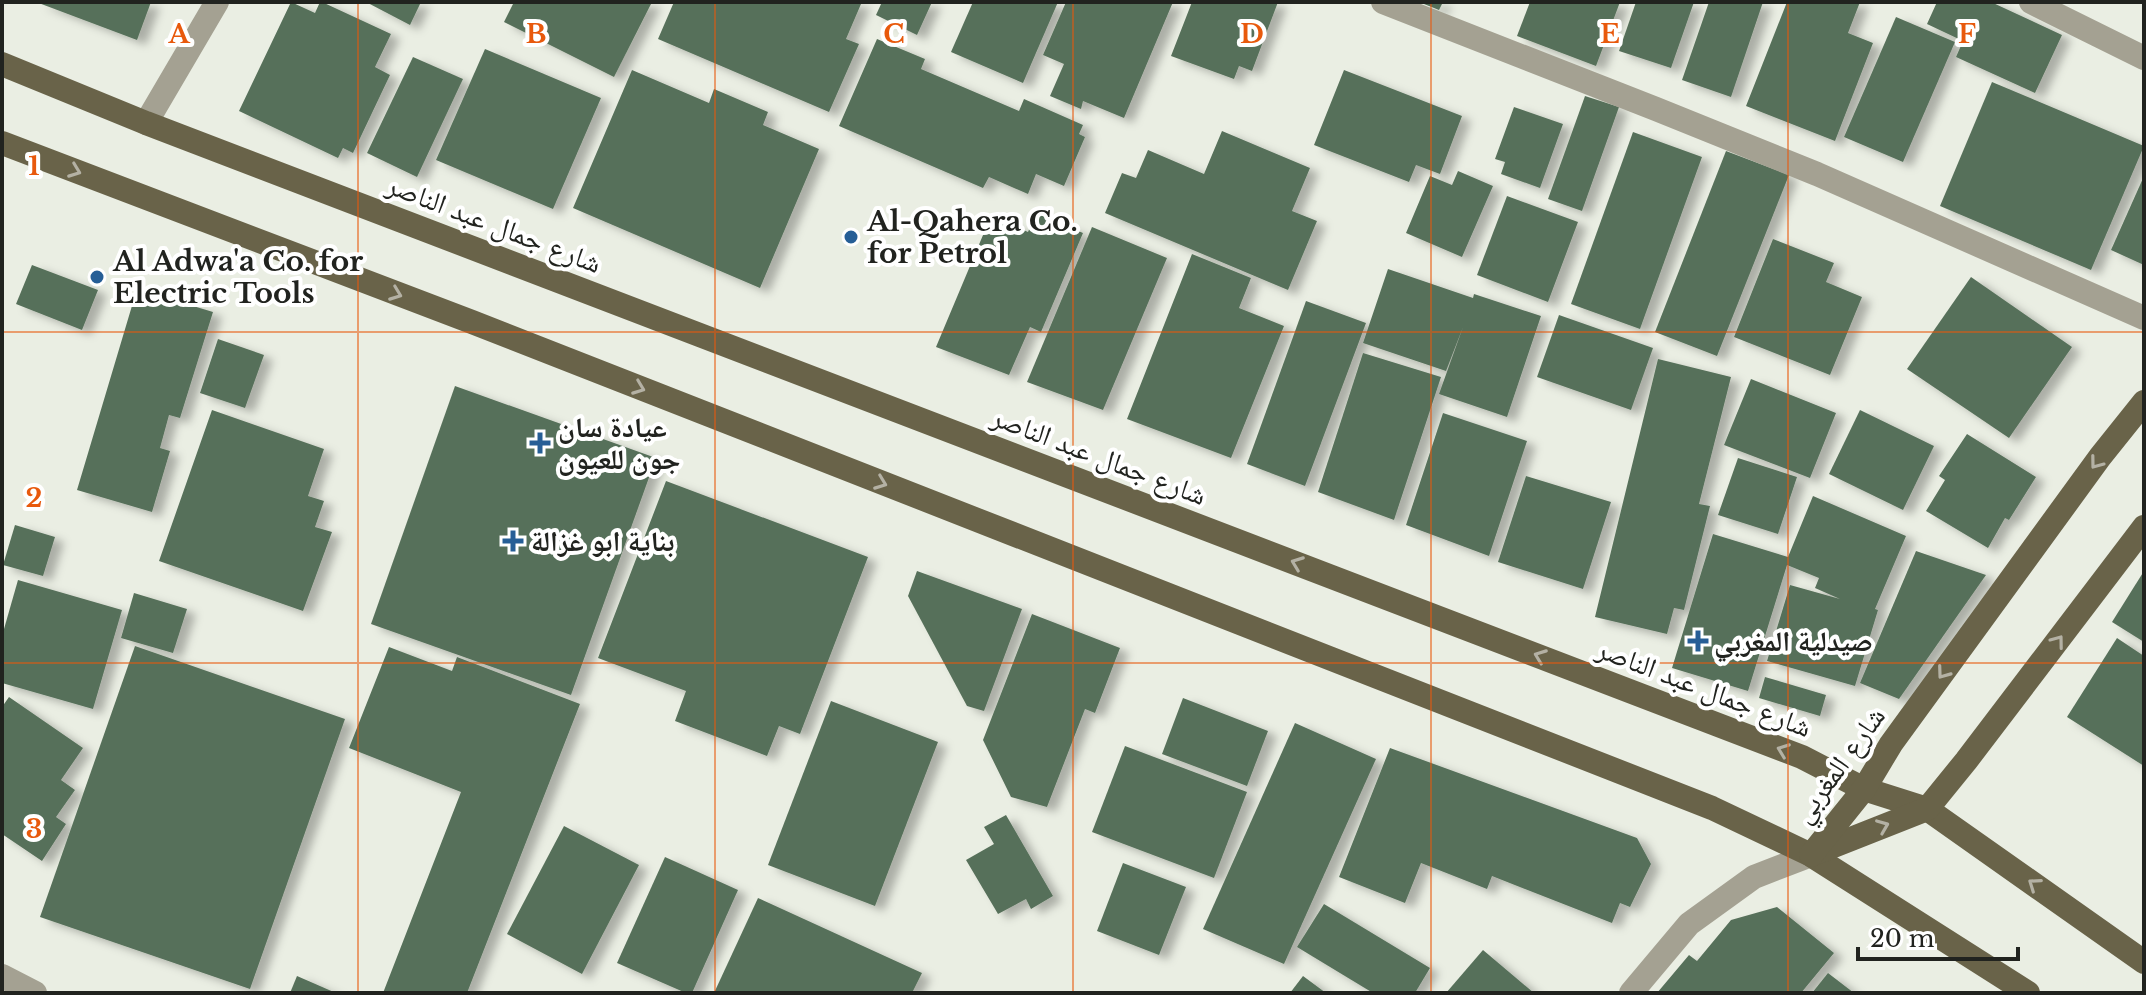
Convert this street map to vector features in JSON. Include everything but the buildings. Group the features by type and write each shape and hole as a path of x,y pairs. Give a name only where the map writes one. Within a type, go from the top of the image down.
{"main road":[{"name":"شارع جمال عبد الناصر","path":"2,64 146,123 1802,757 1864,789 1927,809 2144,962"},
{"path":"2,143 472,322 1712,808 1811,855 2028,993"},
{"name":"شارع المغربي","path":"1811,855 1864,789 1891,744 2144,402"},
{"name":"شارع المغربي","path":"1811,855 1927,809 2144,527"}],"street":[{"path":"146,123 217,2"},
{"path":"1383,2 1817,174 2144,318"},
{"path":"2031,2 2144,58"},
{"path":"1631,993 1689,924 1754,877 1811,855"},
{"path":"2,976 35,993"}],"place":[{"name":"Al-Qahera Co. for Petrol","path":"851,237"},
{"name":"Al Adwa'a Co. for Electric Tools","path":"97,277"},
{"name":"عيادة سان جون للعيون","path":"540,443"},
{"name":"بناية ابو غزالة","path":"513,541"},
{"name":"صيدلية المغربي","path":"1698,641"}]}
